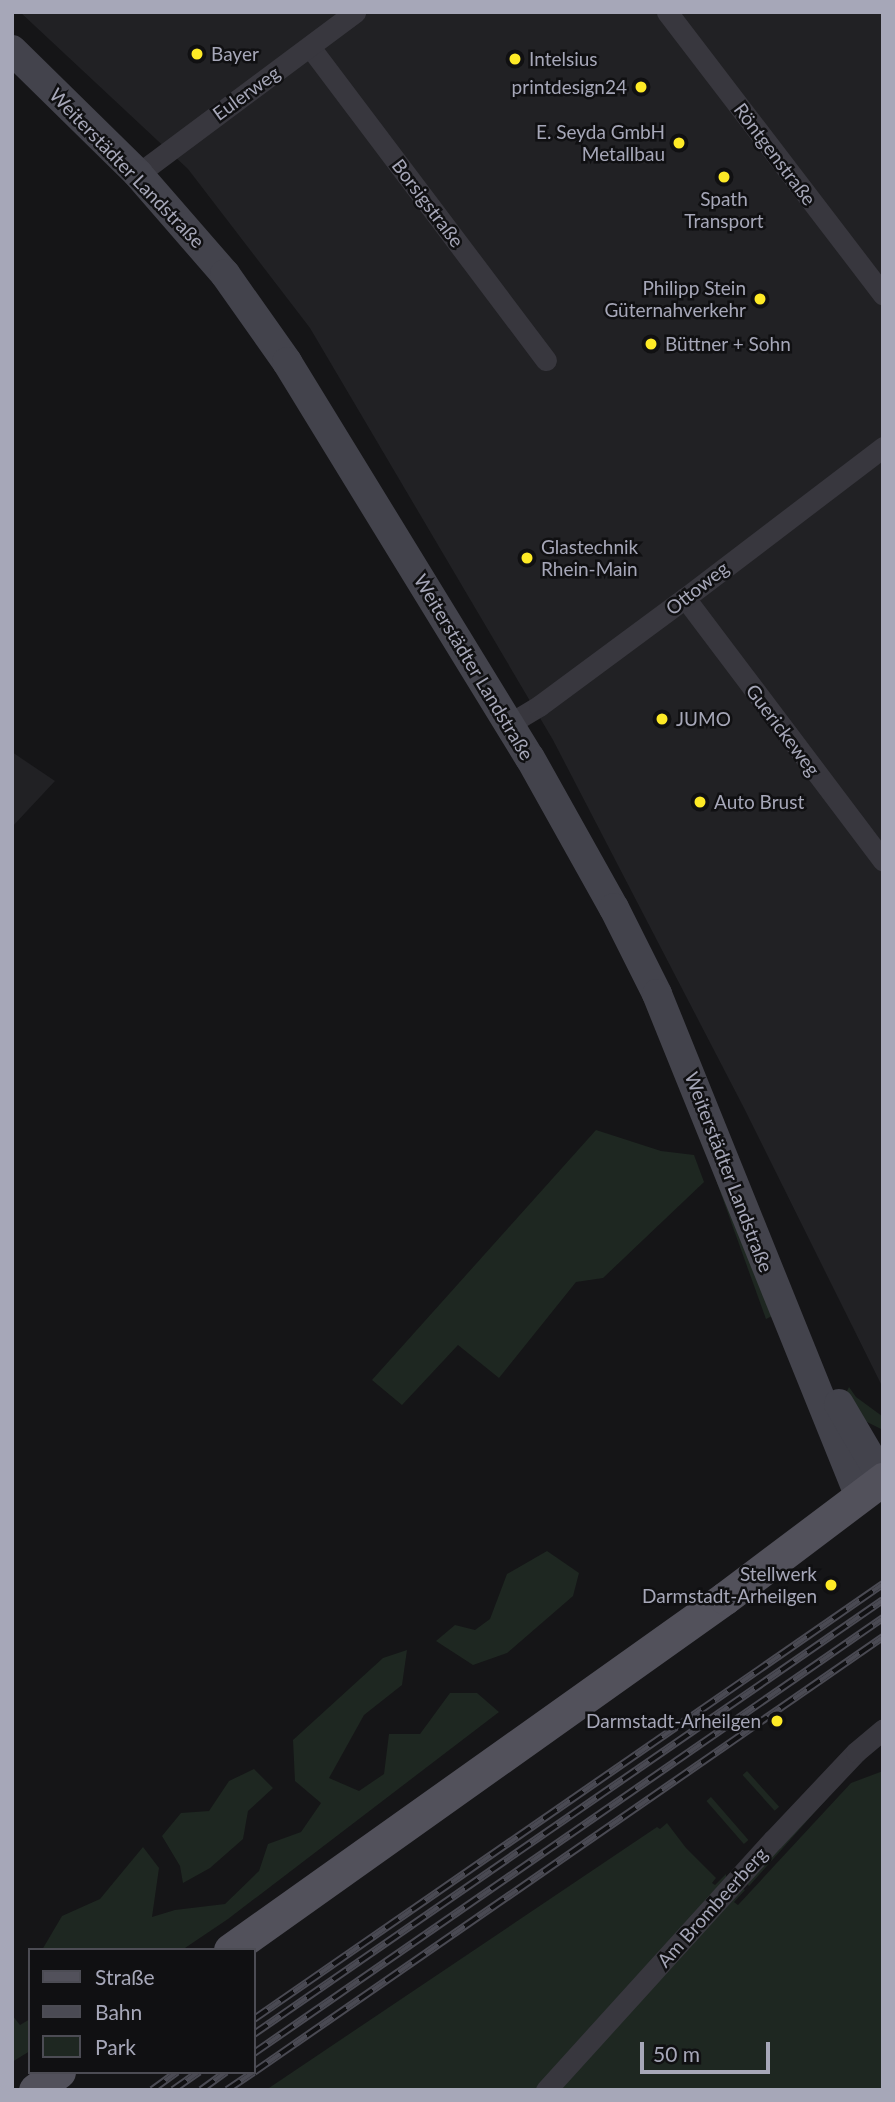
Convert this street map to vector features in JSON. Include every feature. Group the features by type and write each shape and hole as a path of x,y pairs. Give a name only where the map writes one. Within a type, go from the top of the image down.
{"main road":[{"path":"233,1948 725,1598 875,1485"},
{"path":"35,2090 57,2074"}],"street":[{"name":"Eulerweg","path":"138,174 355,12"},
{"name":"Röntgenstraße","path":"667,12 883,296"},
{"name":"Borsigstraße","path":"310,47 546,360"},
{"name":"Weiterstädter Landstraße","path":"12,50 138,174 209,254 260,322 509,724 614,908 657,993 689,1067 772,1286 808,1363 875,1485"},
{"name":"Ottoweg","path":"509,724 539,706 685,598 883,447"},
{"name":"Guerickeweg","path":"685,598 883,861"},
{"name":"Weiterstädter Landstraße","path":"808,1363 838,1403 875,1485"},
{"path":"838,1403 865,1431 883,1437"},
{"name":"Am Brombeerberg","path":"546,2090 773,1840 856,1752 883,1729"}],"shaded area":[{"path":"20,12 883,12 883,1388 744,1108 553,740 310,328 188,169"},
{"path":"12,752 55,781 12,827"}],"green space":[{"path":"596,1130 661,1151 694,1155 704,1182 603,1278 576,1282 499,1378 458,1345 402,1405 372,1380"},
{"path":"724,1178 778,1313 766,1319 716,1180"},
{"path":"849,1387 856,1397 882,1416 881,1429 861,1419 844,1397"},
{"path":"547,1551 579,1573 573,1596 507,1653 473,1665 436,1641 455,1625 475,1630 490,1619 507,1574"},
{"path":"407,1650 402,1685 364,1715 329,1778 359,1791 384,1774 389,1734 420,1734 450,1693 477,1693 499,1712 228,1919 185,1948 43,1948 62,1916 100,1899 143,1847 159,1868 152,1917 175,1910 225,1904 259,1871 268,1844 301,1832 321,1803 295,1781 293,1740 383,1658"},
{"path":"254,1769 273,1788 248,1811 243,1839 210,1868 183,1883 180,1866 162,1836 181,1813 209,1811 229,1781"},
{"path":"747,1771 779,1807 775,1811 743,1775"},
{"path":"883,1771 883,2090 266,2090 657,1827 660,1829 667,1823 686,1848 716,1878 712,1883 715,1885 726,1874 726,1880 745,1890 734,1902 738,1905 851,1783"},
{"path":"827,1792 830,1795 749,1886 746,1882"},
{"path":"711,1797 748,1840 744,1844 706,1801"},
{"path":"12,2015 20,2025 28,2020 28,2052 12,2062"}],"railway":[{"path":"256,2018 883,1584"},
{"path":"256,2033 883,1600"},
{"path":"256,2052 883,1618"},
{"path":"256,2071 883,1637"},
{"path":"152,2090 174,2074"},
{"path":"173,2090 196,2074"},
{"path":"201,2090 223,2074"},
{"path":"227,2090 251,2074"}],"place":[{"name":"Bayer","path":"197,54"},
{"name":"Intelsius","path":"515,59"},
{"name":"printdesign24","path":"641,87"},
{"name":"E. Seyda GmbH Metallbau","path":"679,143"},
{"name":"Spath Transport","path":"724,177"},
{"name":"Philipp Stein Güternahverkehr","path":"760,299"},
{"name":"Büttner + Sohn","path":"651,344"},
{"name":"Glastechnik Rhein-Main","path":"527,558"},
{"name":"JUMO","path":"662,719"},
{"name":"Auto Brust","path":"700,802"},
{"name":"Stellwerk Darmstadt-Arheilgen","path":"831,1585"},
{"name":"Darmstadt-Arheilgen","path":"777,1721"}]}
